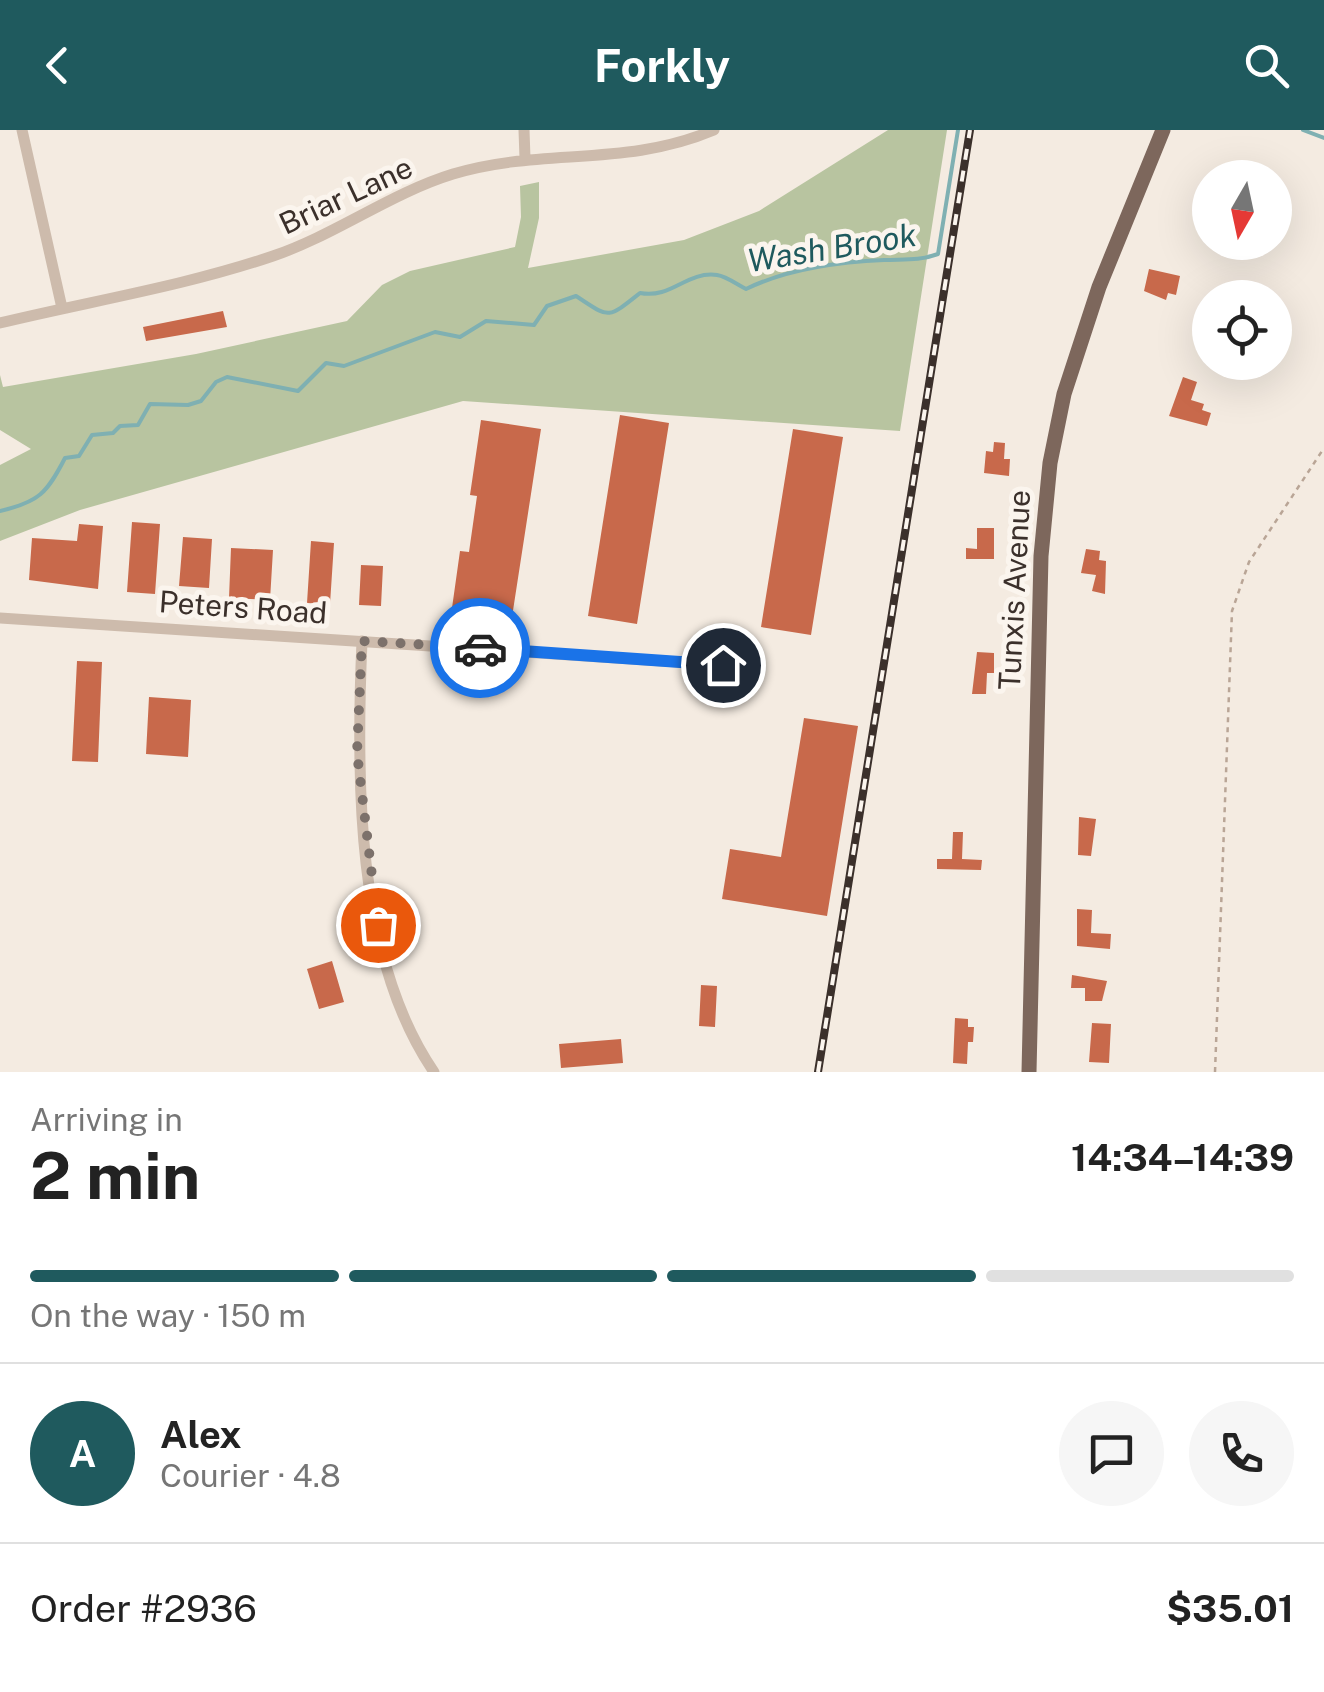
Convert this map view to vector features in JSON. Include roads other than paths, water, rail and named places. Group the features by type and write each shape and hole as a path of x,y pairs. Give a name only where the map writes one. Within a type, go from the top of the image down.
{"main road":[{"name":"Tunxis Avenue","path":"1029,1072 1042,556 1050,463 1067,384 1099,287 1163,130"}],"street":[{"path":"22,130 62,308"},
{"path":"524,130 525,158"},
{"name":"Briar Lane","path":"0,323 276,255 451,174 525,158 616,156 677,145 714,130"},
{"name":"Peters Road","path":"0,618 723,665"},
{"path":"362,641 357,753 384,965 412,1039 434,1072"}],"waterway":[{"name":"Wash Brook","path":"0,511 33,500 53,480 65,458 79,456 92,435 138,425 150,404 188,405 201,401 216,382 227,377 298,391 326,363 344,366 435,332 460,337 486,321 534,325 547,306 576,296 608,313 640,293 661,292 706,275 721,276 746,289 813,268 938,254 958,130"},
{"path":"1303,130 1324,138"}],"railway":[{"path":"818,1072 970,130"}]}
